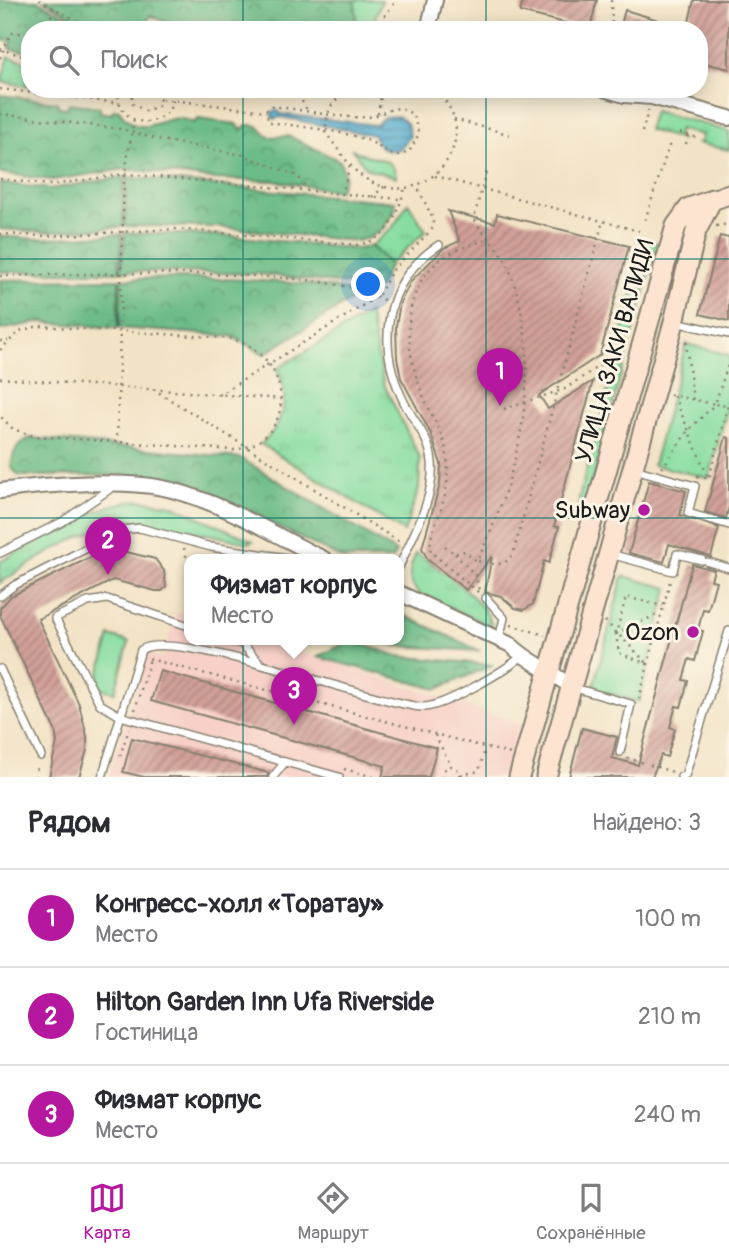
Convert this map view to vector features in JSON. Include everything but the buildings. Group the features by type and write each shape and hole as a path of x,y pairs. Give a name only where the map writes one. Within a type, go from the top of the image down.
{"main road":[{"name":"УЛИЦА ЗАКИ ВАЛИДИ","path":"546,777 607,553 638,471 680,324 699,224 720,197"},
{"name":"УЛИЦА ЗАКИ ВАЛИДИ","path":"519,777 676,226 689,208 720,197"}],"street":[{"path":"430,21 435,0"},
{"path":"649,98 729,118"},
{"path":"0,491 45,486 158,488 185,494 313,554"},
{"path":"404,595 501,633 522,656 550,670 571,687"}],"lane":[{"path":"404,555 427,500 432,464 428,443 401,395 389,361 386,339 391,307 400,285 413,267 439,245"},
{"path":"680,324 729,334"},
{"path":"638,471 695,486 688,513 729,524"},
{"path":"0,553 62,522 115,486"},
{"path":"0,596 15,584 122,530 140,528 211,547 260,554"},
{"path":"607,553 673,571 677,554 729,568"},
{"path":"482,596 503,616 501,633"},
{"path":"184,624 107,598 88,602 55,618 100,704 120,716 339,777"},
{"path":"683,776 729,631"},
{"path":"243,645 260,663"},
{"path":"102,777 145,647 170,646 260,663 423,707 489,680 522,656"},
{"path":"0,669 41,756"},
{"path":"571,687 631,704 622,755"},
{"path":"273,777 285,762"}],"path":[{"path":"39,0 77,21"},
{"path":"383,21 397,0"},
{"path":"611,0 612,21"},
{"path":"49,21 53,8"},
{"path":"0,58 1,50 11,33 21,33"},
{"path":"1,50 21,56"},
{"path":"0,89 21,92"},
{"path":"71,98 119,103"},
{"path":"119,98 119,103 134,120 156,121 169,111 174,100"},
{"path":"131,98 135,107 145,111 154,109 162,99 265,111 271,106 367,117 394,107 413,115 419,127 414,147 402,155 388,155 366,140 270,121 265,111"},
{"path":"300,98 307,110"},
{"path":"339,98 327,112 325,132 350,165 367,180 385,186 405,188 416,186 435,176 453,150 454,119 443,98"},
{"path":"378,114 381,98"},
{"path":"642,132 649,98"},
{"path":"0,114 132,132 262,160 298,176 307,190"},
{"path":"454,119 511,135"},
{"path":"117,443 125,174 134,120"},
{"path":"680,133 698,138"},
{"path":"686,144 688,135"},
{"path":"645,220 671,140"},
{"path":"342,195 350,165"},
{"path":"477,561 507,495 520,444 525,402 525,350 517,299 506,262 474,218 487,169"},
{"path":"0,179 63,185 125,174 401,199"},
{"path":"435,176 639,231"},
{"path":"372,197 385,186"},
{"path":"219,394 378,296 392,271 433,228 433,219 416,186"},
{"path":"0,234 45,236 124,231 211,230 358,245 375,240 385,233 395,218 405,188"},
{"path":"455,554 463,551 477,561 500,565 512,557 603,221"},
{"path":"720,223 729,224"},
{"path":"470,586 435,558 430,548 445,497 447,459 439,428 416,379 409,347 408,320 418,287 432,267 451,253 489,239"},
{"path":"0,276 194,274 290,280 361,289 378,296 391,307"},
{"path":"680,324 693,401"},
{"path":"0,350 25,329 39,326 233,339 256,349 270,363 278,380 281,399 272,427 246,447 228,450 33,436 13,429 0,416"},
{"path":"0,341 8,341"},
{"path":"504,409 558,391 621,350"},
{"path":"638,471 660,470 688,431 715,404 729,362"},
{"path":"0,378 281,399"},
{"path":"153,389 401,543"},
{"path":"667,394 728,406"},
{"path":"674,396 709,478"},
{"path":"709,478 729,401"},
{"path":"695,486 698,475 709,478"},
{"path":"181,538 186,554"},
{"path":"445,546 476,576 482,596"},
{"path":"639,702 673,571"},
{"path":"648,664 619,653 616,634 626,597 663,606"},
{"path":"616,634 662,612"},
{"path":"605,621 648,664"},
{"path":"501,633 519,626 545,635"},
{"path":"140,656 511,754"},
{"path":"435,735 451,766 459,770 461,776 479,771"},
{"path":"477,777 485,749"},
{"path":"622,755 645,763"},
{"path":"650,765 683,776"},
{"path":"443,777 445,769 451,766"}],"shaded area":[{"path":"177,612 184,614 184,645 278,645 522,724 506,777 109,777 146,654 162,658"}],"green space":[{"path":"0,0 37,0 75,21 21,21 21,51 10,49 12,42 0,40"},
{"path":"44,0 354,0 356,10 355,21 162,21 150,15 148,21 80,21"},
{"path":"354,0 382,0 374,21 356,21"},
{"path":"9,57 21,60 21,85 1,82"},
{"path":"0,95 57,102 59,107 67,108 69,103 100,107 100,112 111,114 114,109 119,110 128,121 137,126 173,119 193,123 198,119 237,124 241,130 247,125 257,126 269,137 289,136 340,161 345,176 339,191 274,181 213,179 126,169 52,180 0,173"},
{"path":"654,111 729,131 729,150 696,143 701,142 702,135 679,129 677,135 680,139 648,130"},
{"path":"351,148 390,164 396,177 367,169"},
{"path":"123,177 123,227 45,232 0,229 0,183 50,189"},
{"path":"126,177 395,202 395,210 383,229 369,238 356,241 219,227 125,226"},
{"path":"408,203 426,231 390,264 371,246 393,227"},
{"path":"125,233 221,235 358,249 371,246 390,264 379,288 258,274 121,271"},
{"path":"122,234 119,272 0,272 0,236 37,239"},
{"path":"648,240 658,243 632,337 619,345"},
{"path":"192,278 305,284 346,291 358,296 264,354 231,336 120,328 121,279"},
{"path":"119,279 118,328 39,322 0,330 0,280"},
{"path":"369,313 384,385 420,458 419,488 404,532 261,444 275,428 283,409 284,389 277,369"},
{"path":"686,344 729,355 729,401 709,478 653,465"},
{"path":"626,357 582,521 579,498 614,367"},
{"path":"31,438 240,458 396,552 333,554 209,493 170,479 136,475 19,476 11,467 16,449"},
{"path":"140,500 172,505 253,541 249,543 144,521 125,523 105,527 68,542 0,583 0,562 88,514"},
{"path":"416,553 472,596 482,606 492,627 419,594 410,579"},
{"path":"623,576 668,588 639,702 593,689"},
{"path":"404,615 480,651 395,645 404,645"},
{"path":"110,636 129,642 115,692 96,687"},
{"path":"341,645 365,645 397,656 493,665 437,689 318,657"}],"water":[{"path":"276,110 281,114 376,125 384,117 398,116 407,123 410,136 400,149 387,150 378,143 374,135 280,117 274,119 271,114"}],"place":[{"name":"Конгресс-холл «Торатау»","path":"500,406"},
{"name":"Subway","path":"644,510"},
{"name":"Hilton Garden Inn Ufa Riverside","path":"108,575"},
{"name":"Ozon","path":"693,632"},
{"name":"Физмат корпус","path":"294,725"}]}
